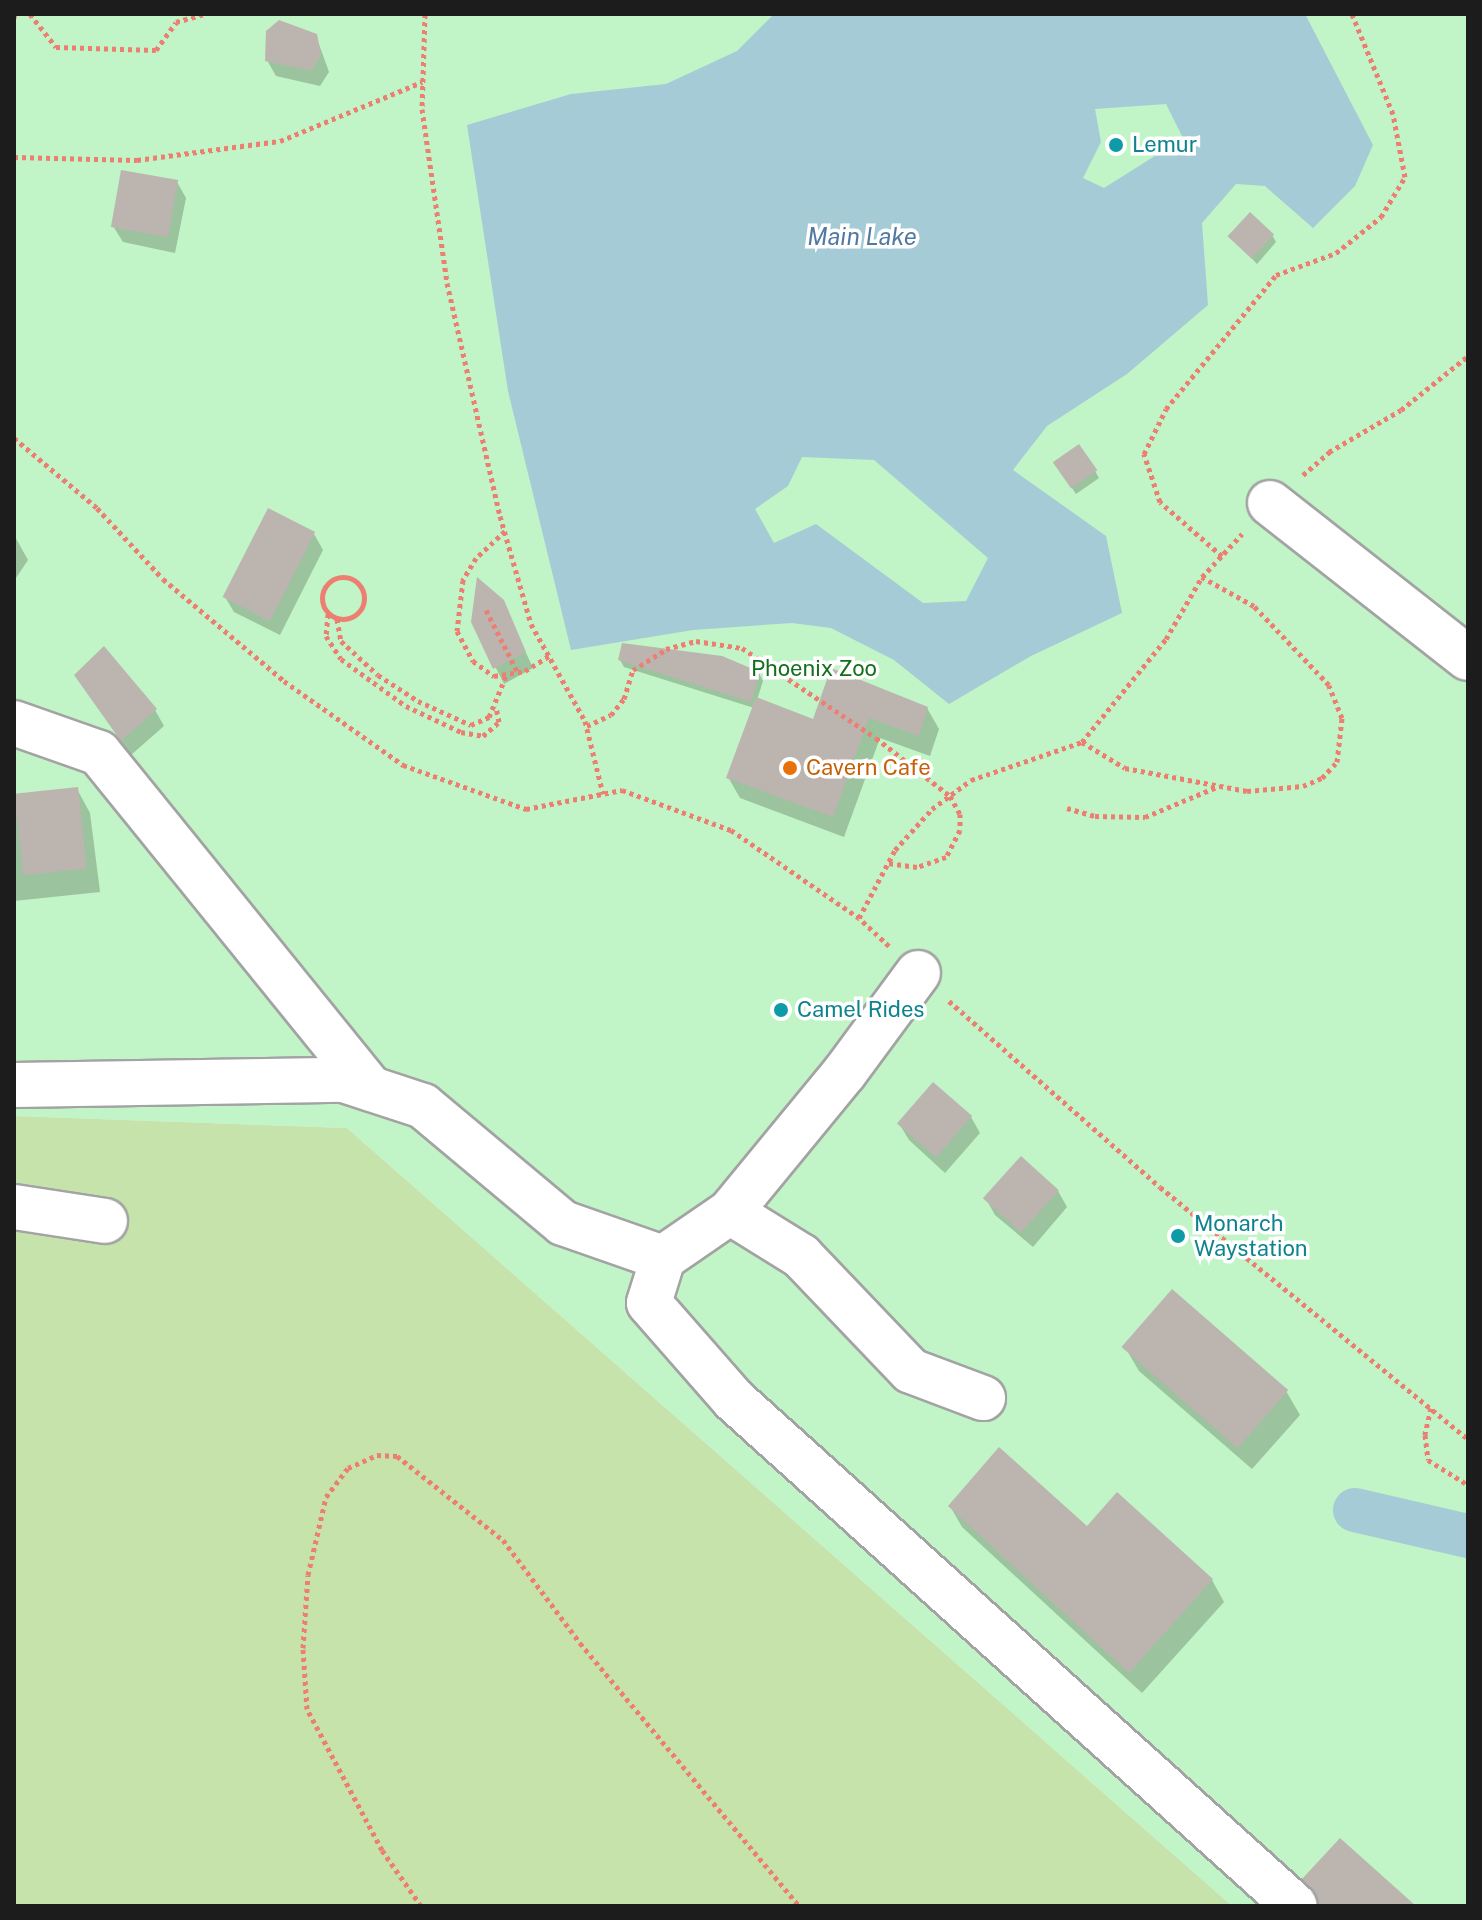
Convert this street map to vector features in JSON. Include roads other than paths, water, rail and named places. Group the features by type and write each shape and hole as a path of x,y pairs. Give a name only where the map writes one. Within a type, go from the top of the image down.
{"lane":[{"path":"1270,503 1468,658"},
{"path":"14,723 99,753 371,1089"},
{"path":"918,973 845,1072 730,1212 663,1258 649,1303 734,1400 1295,1906"},
{"path":"14,1085 344,1080 423,1106 563,1223 663,1258"},
{"path":"14,1207 105,1221"},
{"path":"730,1212 801,1256 911,1371 983,1398"}],"water":[{"name":"Main Lake","path":"774,14 1305,14 1373,145 1355,186 1313,228 1265,186 1236,184 1202,223 1208,305 1127,374 1047,426 1013,470 1106,536 1122,613 1031,656 949,704 894,660 831,628 792,623 693,630 571,650 508,391 467,125 571,94 666,84 737,51","holes":["1166,104 1189,150 1158,154 1104,188 1083,178 1101,142 1095,109","802,457 874,460 988,558 966,601 923,603 816,524 774,543 755,509 788,486"]}],"waterway":[{"path":"1355,1510 1468,1536"}],"place":[{"name":"Lemur","path":"1116,145"},
{"name":"Cavern Cafe","path":"790,768"},
{"name":"Camel Rides","path":"781,1010"},
{"name":"Monarch Waystation","path":"1178,1236"}],"park label":[{"name":"Phoenix Zoo","path":"814,669"}]}
